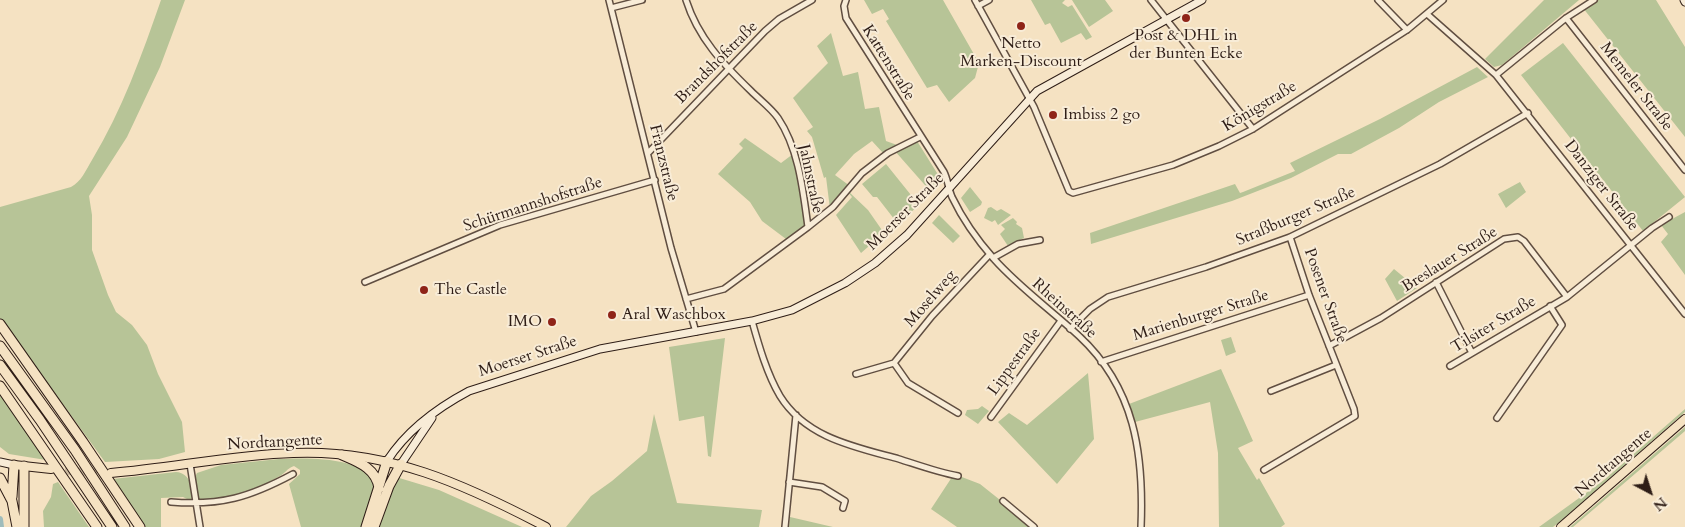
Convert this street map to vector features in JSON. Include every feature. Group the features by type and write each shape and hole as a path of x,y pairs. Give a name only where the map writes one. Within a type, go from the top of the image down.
{"highway":[{"path":"0,324 140,527"},
{"path":"0,330 20,353"},
{"path":"0,346 75,450 126,527"},
{"path":"0,365 40,420 112,527"},
{"path":"0,386 97,527"},
{"path":"342,454 368,468 376,478 379,488"},
{"path":"366,527 387,461"},
{"path":"374,527 389,486 401,464"},
{"path":"12,501 19,466"},
{"path":"19,466 24,527"},
{"path":"0,478 12,501 17,527"}],"main road":[{"name":"Nordtangente","path":"1561,527 1685,419"},
{"name":"Nordtangente","path":"112,473 262,454 342,454 401,464 471,489 546,527"},
{"path":"19,466 51,469"}],"street":[{"name":"Franzstraße","path":"609,0 696,332"},
{"path":"611,8 642,0"},
{"name":"Jahnstraße","path":"686,0 702,38 728,69 777,117 787,134 801,180 808,228 724,289 686,299"},
{"name":"Brandshofstraße","path":"648,152 728,69 780,19 812,0"},
{"name":"Kattenstraße","path":"846,0 844,6 846,18 948,179 950,189"},
{"path":"975,0 1028,98"},
{"path":"978,6 989,0"},
{"path":"1151,0 1253,129"},
{"name":"Moerser Straße","path":"387,461 413,430 442,407 478,388 600,349 752,321 792,310 845,283 875,262 907,234 1010,123 1028,98 1060,77 1202,0"},
{"path":"1378,0 1406,30"},
{"name":"Königstraße","path":"1028,98 1034,107 1069,191 1073,193 1173,165 1219,146 1253,129 1406,30 1442,0"},
{"path":"1496,75 1566,18 1594,0"},
{"name":"Danziger Straße","path":"1427,14 1496,75 1528,113 1685,314"},
{"name":"Memeler Straße","path":"1566,18 1685,170"},
{"name":"Straßburger Straße","path":"1070,328 1090,309 1108,297 1206,267 1290,237 1432,168 1528,113"},
{"path":"808,228 833,207 862,173 888,153 920,137"},
{"name":"Schürmannshofstraße","path":"365,282 500,225 655,180"},
{"name":"Rheinstraße","path":"950,189 957,205 992,256 1060,322 1070,328 1101,362 1125,401 1134,426 1141,459 1141,527"},
{"name":"Tilsiter Straße","path":"1450,366 1567,297 1631,244 1669,217"},
{"name":"Posener Straße","path":"1264,470 1354,416 1354,409 1336,365 1290,237"},
{"name":"Breslauer Straße","path":"1330,346 1380,318 1504,239 1518,237 1524,241 1567,297"},
{"path":"992,256 1018,244 1040,240"},
{"name":"Moselweg","path":"894,363 932,316 992,256"},
{"path":"1436,282 1472,353"},
{"name":"Marienburger Straße","path":"1101,362 1310,295"},
{"name":"Tilsiter Straße","path":"1497,418 1562,325 1550,306"},
{"path":"752,321 759,345 780,396 796,415 815,431 840,443 958,476"},
{"name":"Lippestraße","path":"991,417 1060,322"},
{"path":"856,374 894,363 908,383 958,413"},
{"name":"Posener Straße","path":"1271,391 1336,365"},
{"name":"Moerser Straße","path":"401,464 419,434 442,407"},
{"path":"785,527 796,415"},
{"path":"0,462 19,466"},
{"path":"190,464 200,527"},
{"path":"171,502 196,504 233,499 293,474"},
{"path":"789,482 822,487 845,501 843,508"},
{"path":"1003,502 1034,527"}],"green space":[{"path":"161,0 185,0 160,67 127,137 89,196 92,215 92,250 108,295 116,312 132,325 147,345 158,374 182,422 185,452 159,459 105,462 0,318 0,207 71,187 80,179 113,122 139,62"},
{"path":"864,0 943,0 979,63 975,78 949,102 937,85 927,88 886,21 889,19 883,9 872,14"},
{"path":"1031,0 1065,0 1062,3 1068,7 1072,5 1092,37 1086,40 1081,33 1061,43 1050,23 1045,25"},
{"path":"1072,0 1105,0 1113,11 1089,27"},
{"path":"1544,0 1579,0 1502,65 1494,67 1485,59"},
{"path":"1595,0 1656,0 1685,47 1685,137 1583,8"},
{"path":"831,33 843,76 858,72 865,109 879,107 886,141 897,145 883,153 872,141 854,154 835,175 850,186 847,190 868,210 884,233 861,253 836,215 852,197 847,191 830,209 826,177 824,178 812,137 807,131 813,127 793,98 828,63 817,46"},
{"path":"1563,43 1685,197 1643,231 1521,75"},
{"path":"1477,67 1488,77 1439,102 1399,128 1351,154 1338,154 1291,178 1232,201 1091,244 1090,233 1235,184 1240,193 1295,171 1290,163 1380,119"},
{"path":"745,138 781,163 793,154 807,224 786,239 762,221 750,202 718,174 743,148 739,144"},
{"path":"917,141 942,181 931,192 894,150"},
{"path":"886,164 919,205 898,224 877,197 873,197 862,184"},
{"path":"1520,182 1526,192 1506,208 1498,194"},
{"path":"970,187 982,202 981,205 970,212 961,198"},
{"path":"991,207 997,211 1001,209 1011,215 998,225 995,220 992,222 984,218 988,208"},
{"path":"1685,212 1685,275 1661,242 1668,234 1661,225"},
{"path":"939,215 960,236 953,243 932,223"},
{"path":"1013,218 1017,222 1016,224 1022,228 1024,238 1008,246 1000,234 1005,229 1001,225"},
{"path":"1394,269 1417,288 1397,301 1385,279"},
{"path":"1231,337 1236,352 1226,356 1221,340"},
{"path":"725,338 711,457 708,456 704,416 679,421 669,347"},
{"path":"1221,369 1253,441 1238,448 1257,480 1259,478 1285,524 1281,527 1219,527 1218,453 1210,402 1135,422 1129,404"},
{"path":"1088,373 1094,439 1057,484 998,422 1009,413 1027,425"},
{"path":"0,394 46,460 9,454 0,447"},
{"path":"982,406 989,411 978,424 965,415 967,410 978,409"},
{"path":"1685,409 1685,412 1562,520 1553,527 1539,527 1604,480"},
{"path":"654,414 677,503 762,510 759,527 566,527 591,496 647,451"},
{"path":"1685,427 1685,431 1573,527 1570,527"},
{"path":"279,459 333,460 360,469 369,476 374,486 374,496 362,527 301,527 289,484 300,474 300,470 294,466 270,482 239,496 218,501 198,499 195,477 197,473 221,465"},
{"path":"176,472 188,478 192,487 191,501 183,497 161,498 161,527 143,527 113,479"},
{"path":"954,474 980,484 1034,527 957,527 931,509"},
{"path":"396,477 439,490 522,527 377,527"},
{"path":"58,482 89,527 44,527 43,511 51,497 53,484"},
{"path":"790,517 833,527 789,527"}],"waterway":[{"path":"0,519 1,527"}],"tunnel":[{"path":"53,470 107,473"}],"place":[{"name":"Post & DHL in der Bunten Ecke","path":"1186,18"},
{"name":"Netto Marken-Discount","path":"1021,26"},
{"name":"Imbiss 2 go","path":"1053,115"},
{"name":"The Castle","path":"424,290"},
{"name":"Aral Waschbox","path":"612,315"},
{"name":"IMO","path":"552,322"}]}
